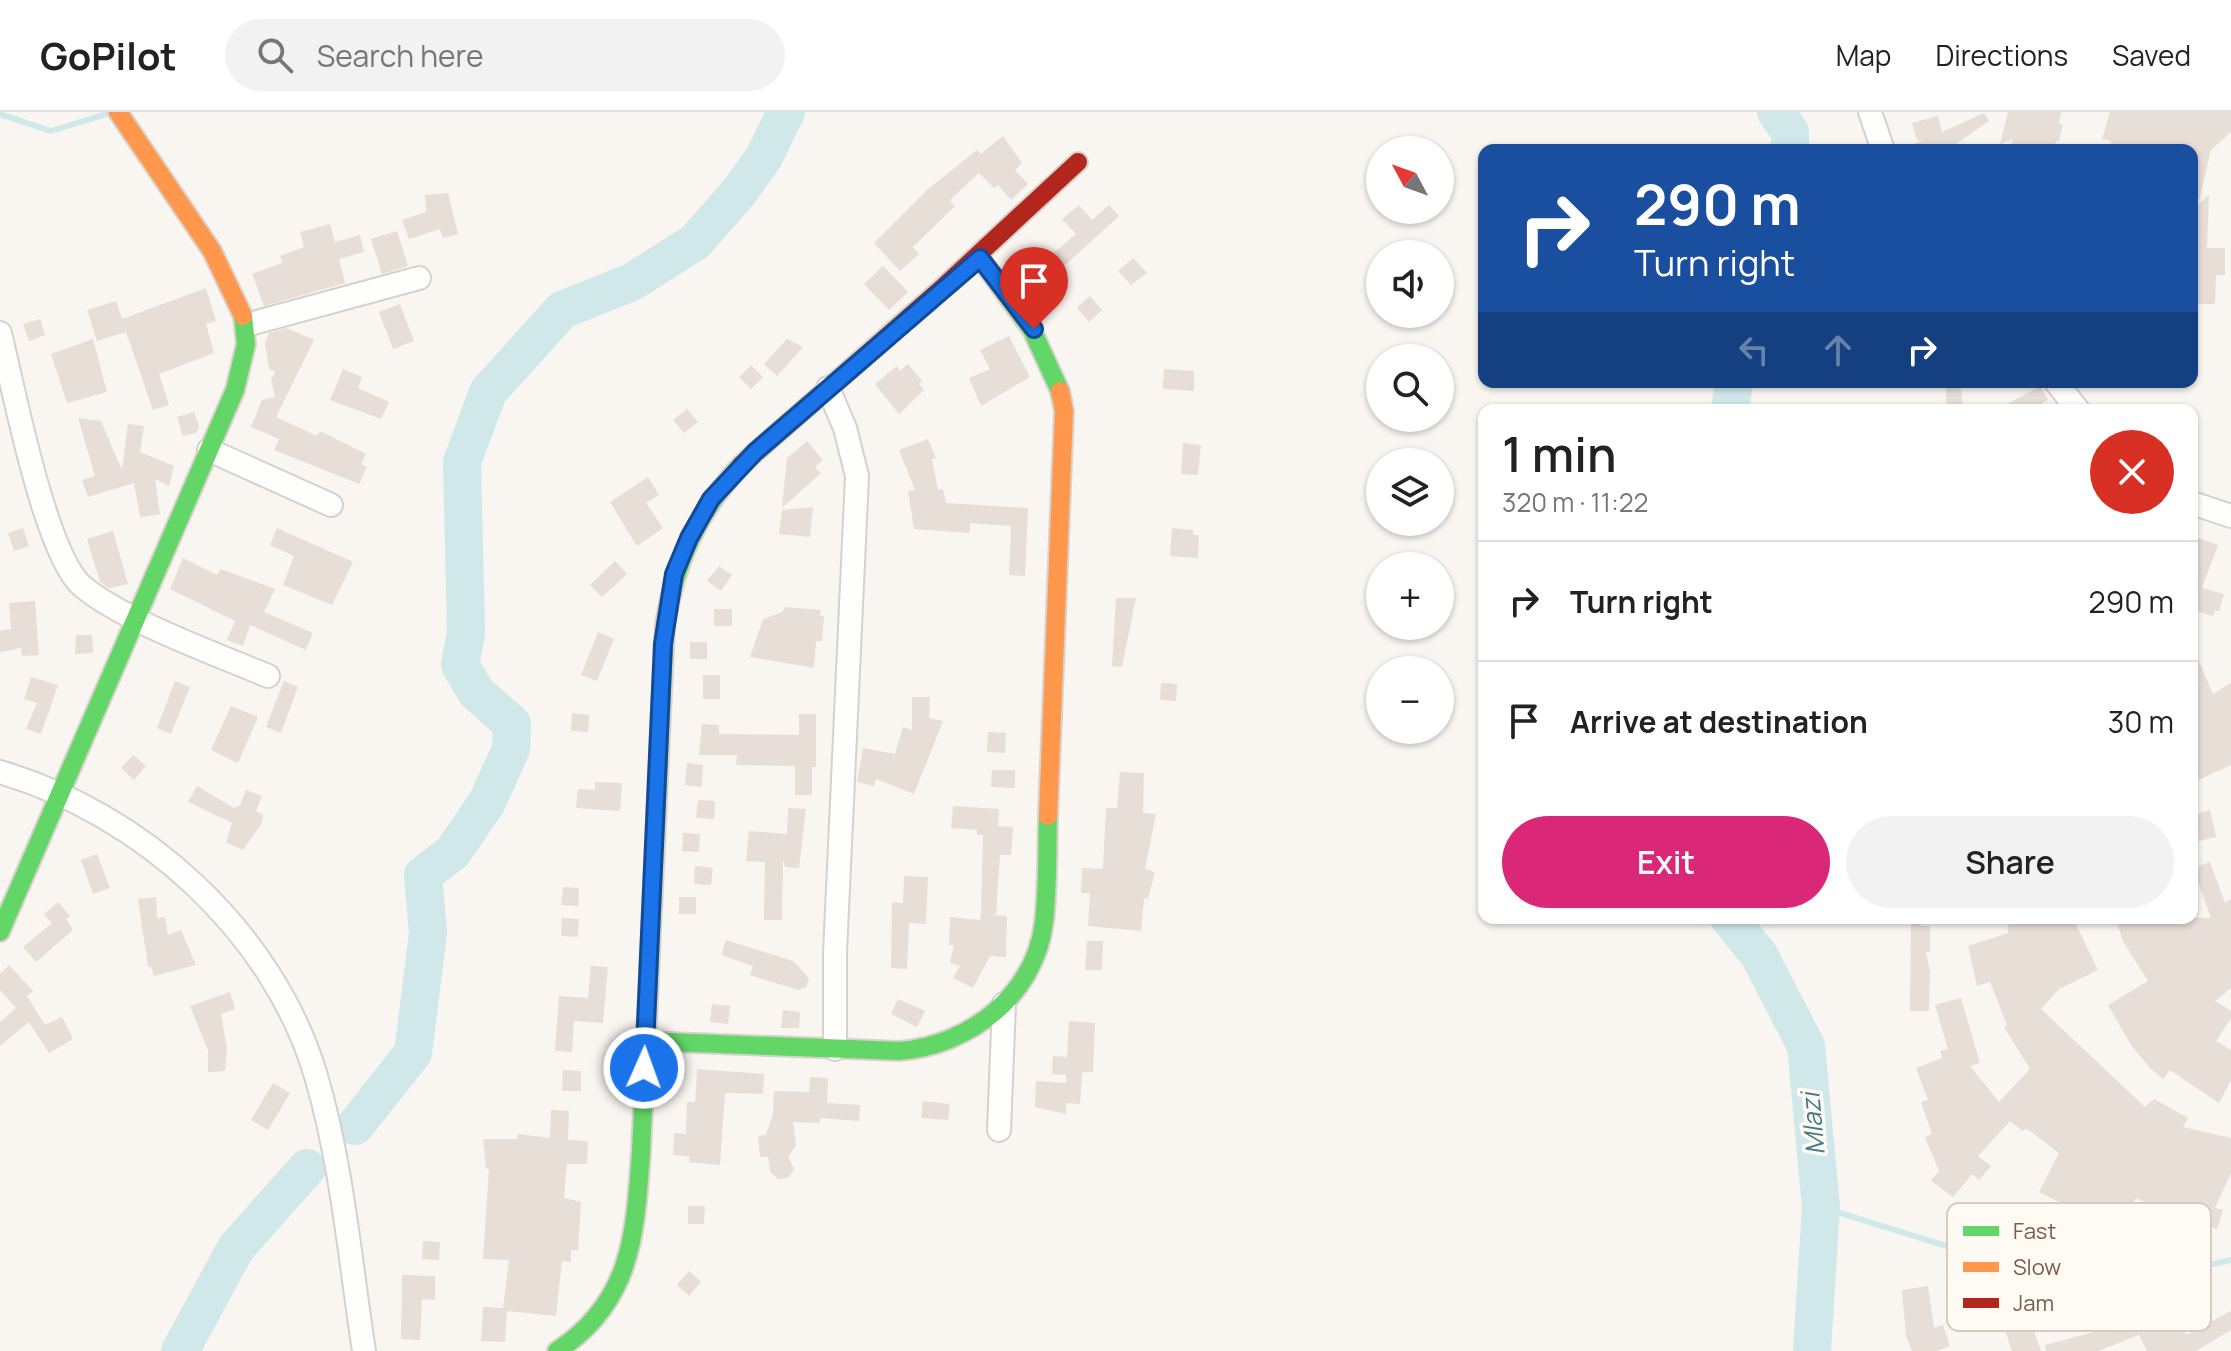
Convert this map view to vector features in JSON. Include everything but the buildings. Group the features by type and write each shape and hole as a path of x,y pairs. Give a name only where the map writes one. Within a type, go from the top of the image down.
{"street":[{"path":"0,932 139,618 243,364 246,325 227,279 118,112"},
{"path":"1870,112 1881,144"},
{"path":"557,1351 587,1331 602,1315 616,1293 630,1255 641,1152 663,644 674,574 689,538 711,499 755,452 980,258 1078,162"},
{"path":"644,1041 894,1051 945,1043 981,1025 1004,1004 1034,960 1044,923 1064,411 1048,354 1034,329 980,258"},
{"path":"246,325 419,278"},
{"path":"0,333 36,473 64,561 80,585 139,618 268,676"},
{"path":"828,388 852,451 857,487 835,953 835,1049"},
{"path":"2061,388 2073,404"},
{"path":"209,450 331,505"},
{"path":"2198,505 2231,516"},
{"path":"0,772 60,792 111,821 183,875 238,932 276,987 305,1044 329,1127 364,1351"},
{"path":"999,1130 1004,1004"}],"waterway":[{"path":"355,1126 413,1053 428,933 423,875 453,852 487,802 511,749 512,724 476,692 460,665 466,633 462,462 488,392 562,310 632,282 695,242 739,192 764,157 786,112"},
{"name":"Mlazi","path":"1776,112 1790,132 1790,144"},
{"path":"0,114 51,131 107,114"},
{"name":"Mlazi","path":"1731,404 1733,388"},
{"name":"Mlazi","path":"1734,924 1759,955 1806,1046 1821,1207 1812,1351"},
{"path":"180,1351 236,1248 307,1168"},
{"path":"1821,1207 1947,1246"},
{"path":"2211,1264 2231,1260"}],"traffic: fast":[{"path":"980,258 1032,330 1060,391"},
{"path":"0,932 235,390 246,344 243,316"},
{"path":"557,1351 582,1332 601,1311 615,1288 632,1239 641,1152 665,625 675,580 691,539 712,501 741,465"},
{"path":"644,1041 899,1051 950,1039 973,1027 1013,994 1038,948 1045,909 1048,816"}],"traffic: slow":[{"path":"118,112 212,251 243,316"},
{"path":"1048,816 1064,411 1060,391"}],"traffic: jam":[{"path":"741,465 941,289 1078,162"}],"route":[{"path":"644,1068 666,614 674,574 700,517 711,499 755,452 980,258 1034,329"}]}
